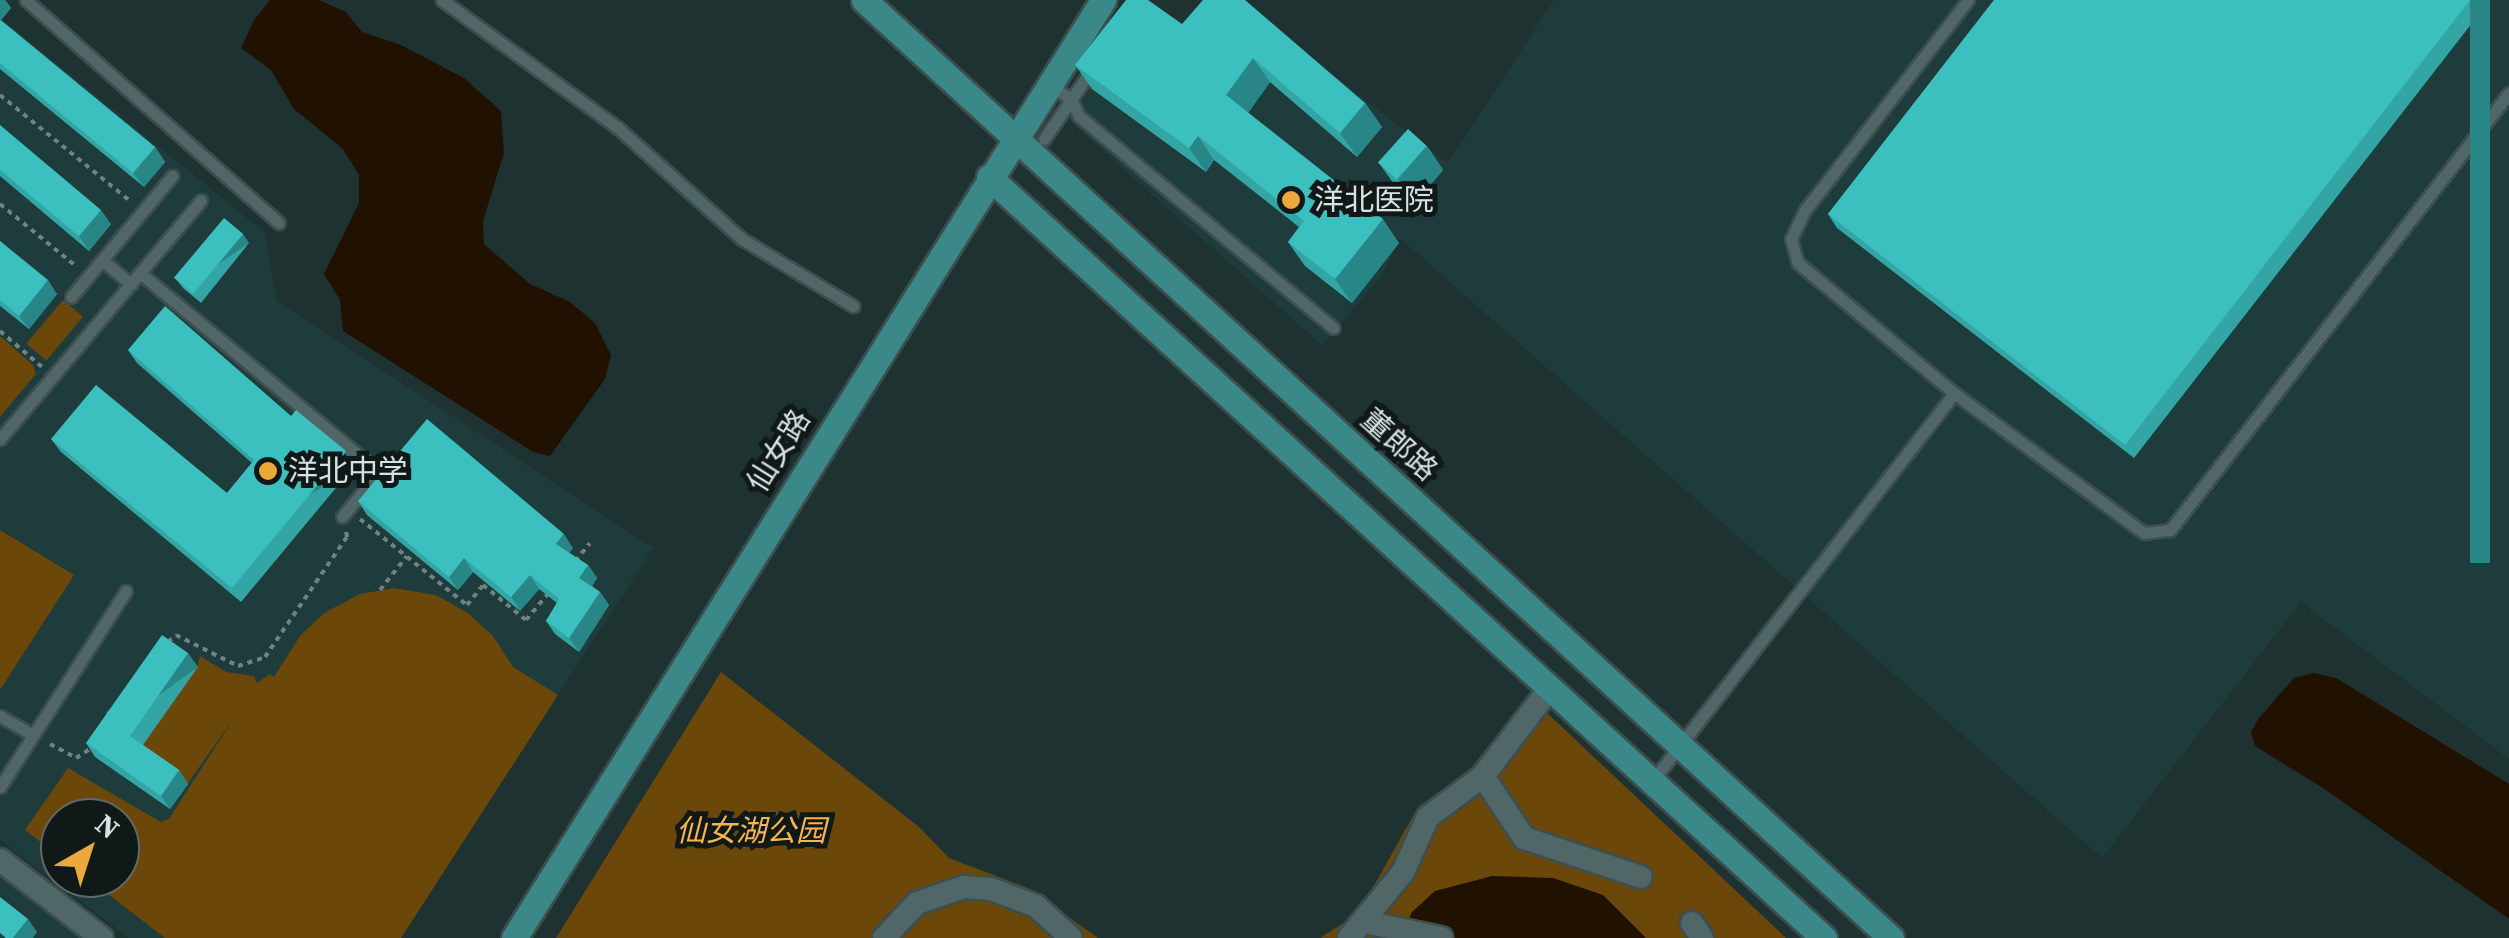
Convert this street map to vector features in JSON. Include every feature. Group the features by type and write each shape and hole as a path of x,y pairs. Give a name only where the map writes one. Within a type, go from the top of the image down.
{"street":[{"name":"董郎路","path":"864,0 1891,938"},
{"name":"仙女路","path":"514,938 988,176 1103,0"},
{"path":"988,176 1824,938"},
{"path":"1357,930 1403,872 1428,817 1482,776 1550,688"},
{"path":"1482,776 1524,838 1641,877"},
{"path":"0,860 102,938"},
{"path":"884,938 917,902 964,887 990,889 1036,906 1071,938"},
{"path":"1357,930 1394,926 1442,938"}],"lane":[{"path":"26,0 279,223"},
{"path":"442,0 618,126 742,239 853,306"},
{"path":"1968,0 1805,210 1790,239 1798,264 1954,393 2144,533 2170,530 2509,92"},
{"path":"1044,139 1101,57"},
{"path":"1048,84 1071,99 1079,116 1333,328"},
{"path":"72,296 172,176"},
{"path":"0,440 201,200"},
{"path":"102,260 131,284"},
{"path":"140,272 378,472 345,513"},
{"path":"1652,781 1954,393"},
{"path":"0,786 126,592"},
{"path":"0,716 33,735"}],"path":[{"path":"0,95 142,212"},
{"path":"0,204 88,276"},
{"path":"0,331 53,376"},
{"path":"345,513 467,605 483,585 526,620 558,581"},
{"path":"158,655 176,635 238,666 265,656 347,537 345,513"},
{"path":"569,568 590,542"},
{"path":"380,590 407,556"},
{"path":"33,735 76,758 84,757 102,734"}],"shaded area":[{"path":"270,0 319,0 346,12 362,32 401,45 464,78 501,111 504,153 483,221 484,244 530,284 570,302 595,323 611,355 605,379 550,456 533,452 343,331 340,300 324,274 359,203 359,175 343,149 294,109 271,70 241,48 254,20"},
{"path":"1554,0 2509,0 2509,759 2301,602 2102,858 1400,238 1383,274 1322,345 1068,120 1146,10 1199,48 1238,3 1448,163"},
{"name":"洋北中学","path":"12,27 265,233 277,301 653,548 401,938 129,938 76,898 140,898 140,798 40,798 40,870 0,840 0,42"},
{"path":"2314,673 2336,678 2509,784 2509,919 2326,790 2255,746 2251,732 2259,718 2294,678"},
{"path":"0,875 83,938 0,938"},
{"path":"1492,876 1553,878 1603,895 1646,938 1404,938 1411,913 1435,891"}],"green space":[{"path":"63,300 83,317 46,360 26,344"},
{"path":"0,336 33,365 36,374 0,417"},
{"path":"0,530 74,575 0,690"},
{"path":"394,588 436,595 468,613 493,636 513,667 558,695 401,938 165,938 113,898 140,898 140,810 161,822 169,819 234,718 188,783 140,749 197,667 200,656 226,672 254,676 257,683 270,674 274,677 300,636 324,613 360,594"},
{"name":"仙女湖公园","path":"721,672 919,827 949,858 1028,888 1098,938 556,938"},
{"path":"1529,696 1786,938 1320,938 1345,922 1370,893 1418,807 1467,773"},
{"path":"68,768 120,798 47,798"},
{"path":"40,808 40,842 25,830"}],"building":[{"path":"1126,0 1148,0 1182,24 1203,0 1245,0 1365,103 1340,133 1253,58 1226,95 1383,219 1335,279 1288,242 1304,221 1198,136 1189,148 1075,65"},
{"path":"1994,0 2470,0 2125,445 1828,214"},
{"path":"0,20 155,147 133,173 0,63"},
{"path":"0,125 101,210 79,236 0,170"},
{"path":"1408,129 1427,146 1396,179 1378,162"},
{"path":"224,218 243,234 193,294 174,278"},
{"path":"0,241 48,280 19,316 0,300"},
{"path":"165,306 291,416 296,410 346,451 232,588 51,439 96,385 227,493 254,460 128,350"},
{"path":"427,419 564,534 556,544 588,565 579,578 600,592 569,638 546,621 559,599 530,575 511,597 464,558 449,577 358,501"},
{"path":"162,635 188,653 130,736 179,770 161,796 86,743"},
{"path":"0,897 28,919 13,938 0,933"}],"place":[{"name":"洋北医院","path":"1291,200"},
{"name":"洋北中学","path":"268,471"}]}
